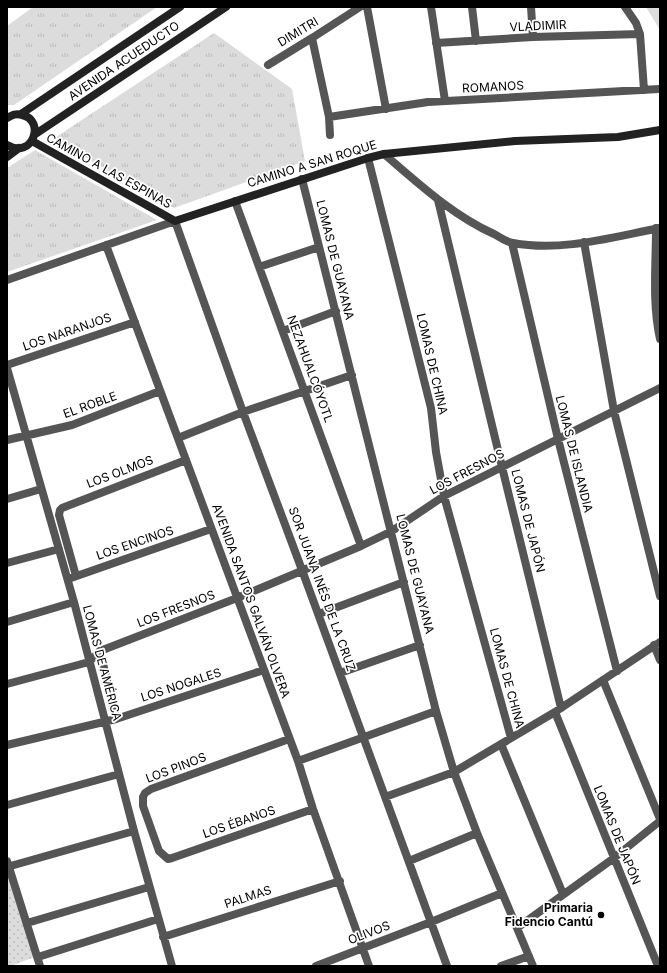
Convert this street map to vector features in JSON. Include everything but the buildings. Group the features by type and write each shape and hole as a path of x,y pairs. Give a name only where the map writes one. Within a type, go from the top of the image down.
{"street":[{"name":"AVENIDA ACUEDUCTO","path":"7,118 15,114 21,114 180,7"},
{"name":"AVENIDA ACUEDUCTO","path":"19,148 23,148 33,138 226,7"},
{"name":"DIMITRI","path":"268,65 360,7"},
{"path":"368,7 386,108"},
{"path":"431,7 445,101"},
{"path":"472,7 476,41"},
{"path":"531,7 533,37"},
{"path":"625,7 636,23 640,34 644,90"},
{"name":"VLADIMIR","path":"436,43 533,37 640,34"},
{"path":"312,38 328,117 330,135"},
{"name":"ROMANOS","path":"328,117 428,102 659,89"},
{"path":"21,114 30,120 35,130 33,138"},
{"name":"CAMINO A SAN ROQUE","path":"7,280 175,221 302,179 384,154 515,141 618,137 660,130"},
{"name":"CAMINO A LAS ESPINAS","path":"33,138 175,221"},
{"path":"7,145 12,148 19,148"},
{"path":"7,157 19,148"},
{"path":"384,154 438,200 484,230 512,243 548,246 584,242 658,228 654,303 656,323 660,339"},
{"name":"LOMAS DE CHINA","path":"368,158 432,408 436,452 444,496 511,738"},
{"name":"LOMAS DE GUAYANA","path":"302,179 392,531 436,711 454,772 477,833 533,966"},
{"name":"LOMAS DE JAPÓN","path":"438,200 558,710 614,858 658,966"},
{"name":"NEZAHUALCÓYOTL","path":"235,201 361,546"},
{"name":"SOR JUANA INÉS DE LA CRUZ","path":"175,221 243,412 319,614 447,966"},
{"path":"584,242 614,411 660,596"},
{"name":"LOMAS DE ISLANDIA","path":"512,243 558,439 617,671"},
{"name":"AVENIDA SANTOS GALVÁN OLVERA","path":"106,245 298,761 313,809 340,881 369,966"},
{"path":"260,267 320,247"},
{"path":"283,331 336,312"},
{"name":"LOS NARANJOS","path":"7,366 135,322"},
{"name":"LOMAS DE AMÉRICA","path":"7,366 74,602 149,887 172,966"},
{"path":"178,438 243,412 352,375"},
{"name":"LOS FRESNOS","path":"89,662 100,651 237,598 361,546 392,531 444,496 660,388"},
{"name":"EL ROBLE","path":"7,440 72,425 160,391"},
{"name":"LOS OLMOS","path":"76,576 59,515 60,510 186,460"},
{"path":"7,499 41,489"},
{"name":"LOS ENCINOS","path":"67,579 212,529"},
{"path":"7,563 59,549"},
{"path":"319,614 404,582"},
{"path":"7,622 74,602"},
{"path":"385,797 454,772 558,710 657,644 660,660"},
{"path":"340,673 420,645"},
{"path":"100,651 116,719"},
{"path":"7,684 89,662"},
{"name":"LOS NOGALES","path":"7,745 116,719 264,670"},
{"path":"517,928 614,858 660,820 603,680"},
{"path":"298,761 436,711"},
{"name":"LOS PINOS","path":"172,858 168,859 159,851 143,806 143,797 145,793 151,789 289,739"},
{"path":"501,744 563,894"},
{"path":"7,805 119,774"},
{"name":"LOS ÉBANOS","path":"172,858 313,809"},
{"path":"40,966 8,865 134,831"},
{"path":"409,861 477,833"},
{"name":"PALMAS","path":"163,937 340,881"},
{"path":"27,923 149,887"},
{"name":"OLIVOS","path":"316,966 431,922 502,892"},
{"path":"38,957 158,918"},
{"path":"501,966 529,956"}],"green space":[{"path":"33,7 157,7 14,105 7,105 7,26"},
{"path":"646,7 660,7 660,30"},
{"path":"214,33 292,89 305,161 174,208 53,139"},
{"path":"35,150 157,220 7,272 7,168"},
{"path":"7,875 35,957 10,966 7,966"}],"place":[{"name":"Primaria Fidencio Cantú","path":"601,915"}]}
